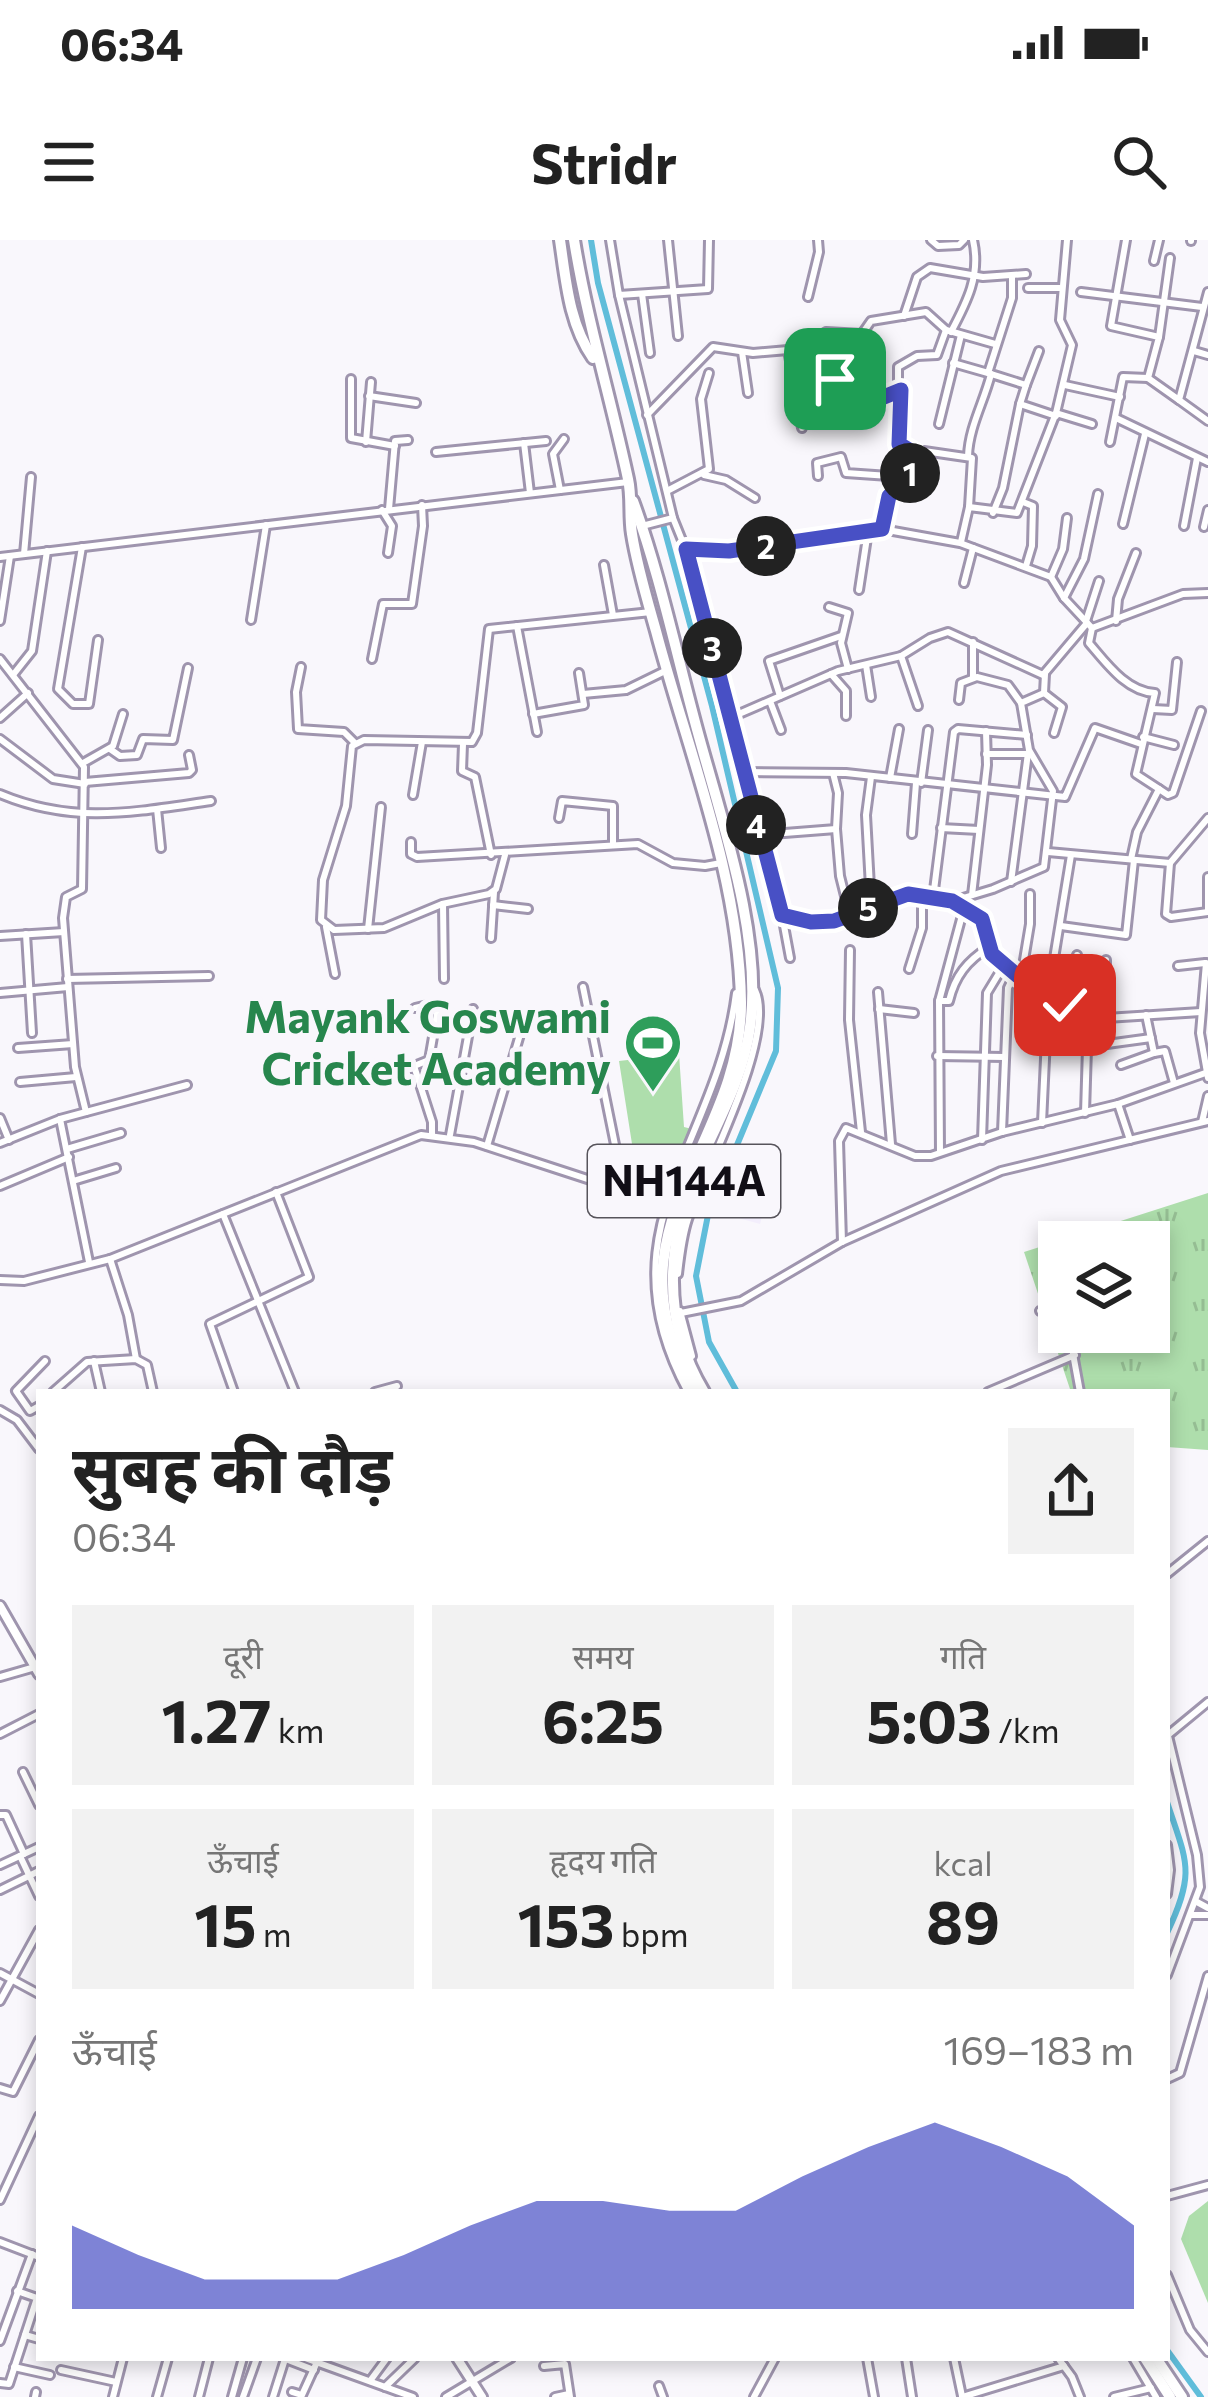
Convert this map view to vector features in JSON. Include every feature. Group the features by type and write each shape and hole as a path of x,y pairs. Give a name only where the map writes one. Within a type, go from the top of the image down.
{"highway":[{"path":"560,240 568,296 583,344 599,369"},
{"name":"NH144A","path":"574,240 608,406 744,918 753,987 751,1027 738,1077 685,1199 673,1250 674,1311 698,1389"},
{"path":"629,487 632,535 721,862 735,921 739,972"},
{"name":"NH144A","path":"698,1389 668,1321 663,1265 676,1200 722,1094 734,1054 740,1024 739,972"},
{"path":"1147,2361 1170,2397"},
{"path":"1161,2361 1184,2397"}],"main road":[{"path":"0,1606 36,1665"},
{"path":"459,2361 482,2397"}],"street":[{"path":"610,240 670,519 686,549 790,958"},
{"path":"668,240 678,336"},
{"path":"619,295 709,287 709,240"},
{"path":"808,297 818,240"},
{"path":"931,240 945,246 964,240"},
{"path":"960,544 974,461 968,456 914,453 899,444 899,364 917,356 937,355 975,276 973,240"},
{"path":"969,507 1014,514 1023,502 1056,414 1072,345 1061,326 1060,288 1067,240"},
{"path":"1126,240 1112,327 1159,338"},
{"path":"1154,261 1159,240"},
{"path":"1148,378 1170,259"},
{"path":"904,316 909,292 925,270 975,276 1026,274"},
{"path":"968,456 968,436 980,413 995,344 1012,298 1012,276"},
{"path":"1028,288 1060,288"},
{"path":"1081,292 1204,307"},
{"path":"1180,400 1208,292"},
{"path":"642,294 650,353"},
{"path":"647,415 717,346 742,352 788,350 830,332 862,334 871,321 929,312 949,331 995,344"},
{"path":"819,335 850,410 901,390"},
{"path":"848,335 856,375"},
{"path":"939,424 961,335"},
{"path":"788,350 802,428"},
{"path":"993,513 1039,351"},
{"path":"1194,351 1208,355"},
{"path":"742,352 748,393"},
{"path":"953,363 1026,385"},
{"path":"667,491 710,467 701,399 709,373"},
{"path":"1110,442 1125,375 1148,378 1208,421"},
{"path":"351,379 351,437 394,446"},
{"path":"366,442 370,382"},
{"path":"1064,385 1120,397"},
{"path":"369,397 416,403"},
{"path":"1021,404 1092,424"},
{"path":"1116,418 1202,460"},
{"path":"1123,524 1145,434"},
{"path":"560,490 553,454 564,439"},
{"path":"388,553 392,526 384,513 394,446 397,440 408,440"},
{"path":"436,452 546,440"},
{"path":"524,443 530,494"},
{"path":"1184,526 1208,445"},
{"path":"892,490 906,482 914,453"},
{"path":"818,476 817,463 841,457 846,473 889,476 892,490 882,529"},
{"path":"701,474 726,480 755,498"},
{"path":"24,554 32,477"},
{"path":"0,557 10,561 24,554 46,557 82,547 266,524 422,510 560,490 629,487"},
{"path":"1064,598 1084,559 1098,494"},
{"path":"1023,502 1033,506 1032,546 1026,566"},
{"path":"372,659 382,604 412,606 422,510"},
{"path":"1204,527 1208,510"},
{"path":"1051,577 1064,549 1067,518"},
{"path":"642,526 670,519"},
{"path":"250,620 266,524"},
{"path":"686,549 729,551 882,529 960,544 1051,577 1088,624"},
{"path":"860,590 868,531"},
{"path":"82,547 58,688 69,702 89,704 98,640"},
{"path":"964,583 973,548"},
{"path":"1116,621 1118,599 1136,554"},
{"path":"13,675 32,650 46,557"},
{"path":"0,620 10,561"},
{"path":"604,566 614,616"},
{"path":"1100,581 1088,624 1090,646 1110,670 1143,693 1154,692 1136,774 1168,795 1173,793 1201,711"},
{"path":"1044,693 1046,674 1088,624 1116,621 1183,594 1208,593"},
{"path":"829,607 848,612 841,636 848,669"},
{"path":"335,974 320,916 323,880 346,806 355,743 472,742 477,733 488,631 651,612"},
{"path":"517,626 537,732"},
{"path":"731,717 831,674 901,656 942,633 953,633 1046,674"},
{"path":"780,696 770,660 841,636"},
{"path":"973,643 973,677"},
{"path":"901,656 918,706"},
{"path":"0,659 83,764 82,889 66,897 64,932 76,1077 86,1112"},
{"path":"1152,709 1172,710 1177,662"},
{"path":"866,665 871,697"},
{"path":"302,667 296,692 298,729 344,732 355,743"},
{"path":"110,748 120,756 137,755 144,739 173,740 188,668"},
{"path":"583,694 626,690 667,670"},
{"path":"533,714 583,706 579,674"},
{"path":"831,674 846,691 846,716"},
{"path":"959,700 961,682 973,677 1008,685 1021,703 1028,752 1011,882"},
{"path":"0,718 28,693"},
{"path":"1021,703 1044,693"},
{"path":"1044,693 1061,706 1054,733"},
{"path":"770,701 781,730"},
{"path":"83,764 118,738 123,714"},
{"path":"890,780 899,728"},
{"path":"744,772 833,772 1066,796 1095,728 1174,745"},
{"path":"912,834 928,730"},
{"path":"972,895 986,731"},
{"path":"933,898 954,732 1027,735"},
{"path":"0,740 53,779 85,783 189,773 190,755"},
{"path":"413,795 422,742"},
{"path":"463,744 462,771 475,777 491,855"},
{"path":"986,754 1028,752"},
{"path":"952,901 1042,870 1053,796 1028,752"},
{"path":"833,772 840,877 850,916"},
{"path":"872,777 866,815 872,907"},
{"path":"1061,926 1126,935 1138,832 1159,789"},
{"path":"0,794 36,808 83,816 211,800"},
{"path":"559,818 562,801 613,806 613,845"},
{"path":"368,930 381,807"},
{"path":"157,808 161,848"},
{"path":"1208,818 1170,863 1166,914 1208,912 1208,877"},
{"path":"941,828 979,830"},
{"path":"759,835 836,829"},
{"path":"411,842 413,857 640,844 673,863 705,866 721,862"},
{"path":"1048,852 1170,863"},
{"path":"491,938 494,892 505,854"},
{"path":"1042,1123 1048,995 1071,855"},
{"path":"326,927 391,927 443,904 494,892"},
{"path":"1002,1132 1008,984 1018,976 1028,944 1030,894"},
{"path":"782,915 825,922 902,895 952,901 982,919 989,947 1004,965 1088,1016 1201,1012"},
{"path":"909,969 922,928 922,896"},
{"path":"443,904 444,979"},
{"path":"493,905 528,909"},
{"path":"940,1154 939,1000 964,908"},
{"path":"0,936 64,932"},
{"path":"26,934 32,1033"},
{"path":"939,1000 949,1000 966,964 989,947"},
{"path":"850,950 849,1020 861,1132"},
{"path":"1065,1005 1077,955"},
{"path":"1106,960 1106,1018"},
{"path":"842,1242 839,1136 846,1128 915,1156 940,1154 1208,1074 1201,1040 1207,963 1178,965"},
{"path":"982,1140 987,993 1004,965"},
{"path":"697,1389 659,1314 655,1262 664,1204 724,1054 739,972"},
{"path":"0,993 209,976"},
{"path":"583,987 625,1191"},
{"path":"699,1389 678,1274 686,1227 749,1064 760,1002 753,987"},
{"path":"878,992 891,1144"},
{"path":"415,1008 432,1004 438,1008 429,1060 414,1066 432,1120 432,1135"},
{"path":"450,1136 473,1009"},
{"path":"879,1009 914,1013"},
{"path":"1146,1015 1154,1053"},
{"path":"1085,1113 1088,1016"},
{"path":"488,1146 520,1031"},
{"path":"1107,1044 1151,1038"},
{"path":"18,1048 73,1044"},
{"path":"1121,1065 1165,1052 1174,1083"},
{"path":"938,1056 1005,1057"},
{"path":"20,1082 76,1077"},
{"path":"0,1118 4,1141 60,1119 187,1085"},
{"path":"684,1313 741,1301 842,1242 1001,1171 1205,1121 1208,1096"},
{"path":"1118,1104 1130,1140"},
{"path":"60,1119 89,1264"},
{"path":"0,1186 121,1133"},
{"path":"0,1280 24,1281 110,1259 385,1148 432,1135 488,1146 664,1204"},
{"path":"73,1181 116,1168"},
{"path":"233,1389 209,1325 309,1277 276,1192"},
{"path":"223,1214 294,1389"},
{"path":"110,1259 136,1359"},
{"path":"995,1389 1075,1354 1080,1389"},
{"path":"56,1389 79,1366 94,1360 136,1359 147,1364 152,1389"},
{"path":"94,1360 100,1389"},
{"path":"36,1408 30,1411 16,1391 45,1361"},
{"path":"386,1389 398,1386"},
{"path":"0,1410 17,1420 36,1445"},
{"path":"1170,1572 1208,1541"},
{"path":"0,1677 36,1665"},
{"path":"1170,1733 1206,1706"},
{"path":"0,1734 36,1716"},
{"path":"1170,1743 1198,1862 1196,1902 1170,1968"},
{"path":"23,1772 36,1799"},
{"path":"0,1815 6,1815 36,1890"},
{"path":"0,1865 36,1848"},
{"path":"0,1890 36,1872"},
{"path":"1196,1902 1208,1911"},
{"path":"1191,1916 1208,1911"},
{"path":"0,2001 36,1935"},
{"path":"0,1972 36,1992"},
{"path":"1170,2078 1180,2073 1208,1976"},
{"path":"0,2088 13,2092 36,2045"},
{"path":"0,2200 36,2122"},
{"path":"1170,2195 1208,2186"},
{"path":"0,2242 33,2257 0,2342"},
{"path":"1170,2282 1190,2330 1208,2352"},
{"path":"17,2291 36,2297"},
{"path":"0,2383 8,2384 36,2300"},
{"path":"25,2335 36,2337"},
{"path":"113,2397 122,2361"},
{"path":"157,2397 167,2361"},
{"path":"199,2397 208,2361"},
{"path":"232,2397 242,2361"},
{"path":"243,2397 256,2361"},
{"path":"274,2397 283,2361"},
{"path":"295,2361 316,2367 331,2362 397,2395 413,2397"},
{"path":"309,2361 316,2367"},
{"path":"370,2381 385,2361"},
{"path":"385,2387 412,2361"},
{"path":"446,2397 506,2361"},
{"path":"754,2397 773,2361"},
{"path":"868,2361 874,2397"},
{"path":"906,2361 912,2397"},
{"path":"955,2361 962,2397 1064,2366"},
{"path":"1060,2361 1080,2397"},
{"path":"1135,2361 1156,2397"},
{"path":"544,2366 566,2364 570,2396 555,2397"},
{"path":"14,2367 50,2374"},
{"path":"292,2392 302,2396 316,2367"},
{"path":"61,2370 116,2382"},
{"path":"659,2386 663,2397"},
{"path":"1114,2397 1151,2388"}],"shaded area":[{"path":"747,1147 777,1160 760,1224 724,1214"}],"green space":[{"name":"Mayank Goswami Cricket Academy","path":"679,1054 684,1127 700,1131 693,1160 635,1163 619,1061"},
{"path":"1208,1193 1208,1450 1170,1447 1170,1389 1070,1389 1058,1353 1170,1353 1170,1221 1121,1221"},
{"path":"1038,1248 1038,1294 1024,1252"},
{"path":"1208,2201 1208,2303 1181,2239 1189,2216"}],"waterway":[{"path":"591,240 598,283 712,706 778,988 776,1051 708,1215 696,1276 709,1342 735,1389"},
{"path":"1170,1811 1185,1867 1182,1895 1170,1925"},
{"path":"1170,2354 1201,2397"}],"place":[{"name":"Mayank Goswami Cricket Academy","path":"653,1094"}],"route":[{"path":"835,379 852,410 901,390 899,444 914,453 906,482 889,496 882,529 729,551 686,549 782,915 811,922 834,921 902,895 952,901 982,919 992,954 1065,1005"}]}
